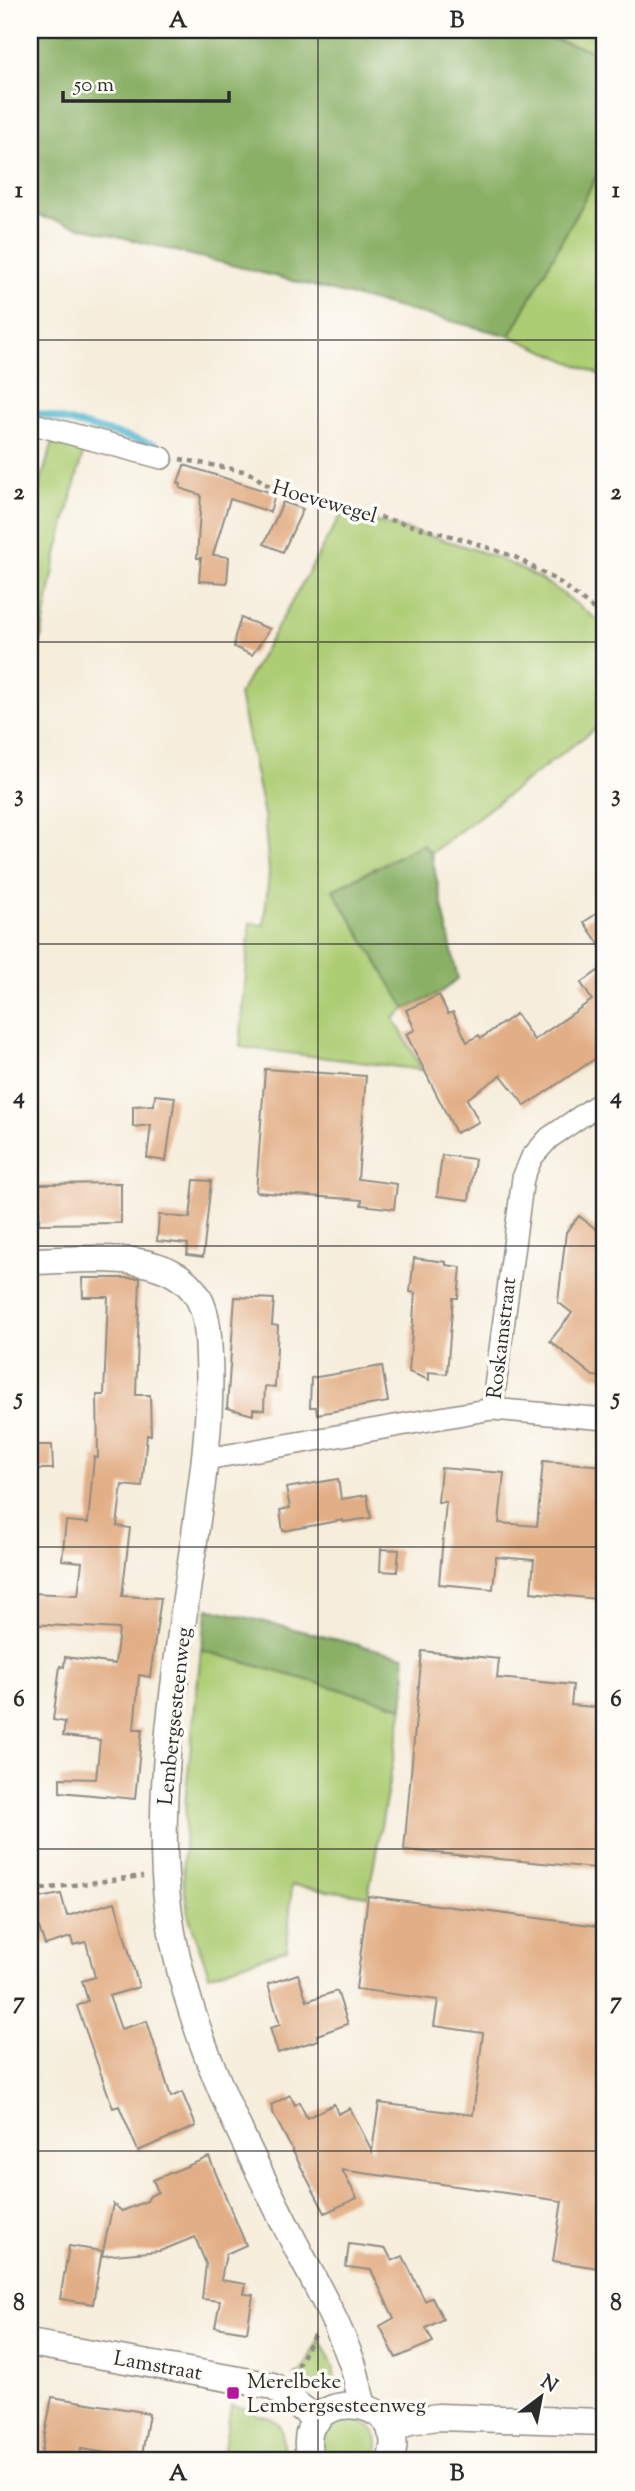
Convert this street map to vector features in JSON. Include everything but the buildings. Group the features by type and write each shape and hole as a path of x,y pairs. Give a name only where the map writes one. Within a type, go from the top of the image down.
{"street":[{"path":"30,423 162,458"},
{"name":"Roskamstraat","path":"206,1459 492,1409 523,1178 532,1157 549,1138 605,1100"},
{"name":"Lembergsesteenweg","path":"30,1261 124,1260 158,1266 181,1277 197,1296 206,1316 211,1392 206,1459 164,1786 165,1877 171,1933 184,1986 206,2050 254,2163 353,2363 363,2406"},
{"path":"492,1409 605,1419"},
{"name":"Lamstraat","path":"30,2343 273,2386 317,2420"},
{"path":"312,2461 308,2445 317,2420 330,2409 346,2404 363,2406 375,2411 385,2420 393,2445 390,2461"},
{"path":"391,2432 403,2423 419,2418 438,2417 605,2422"}],"path":[{"name":"Hoevewegel","path":"162,458 243,471 254,475 265,484 292,494 500,551 532,565 559,582 605,618"},
{"path":"30,1902 35,1890 138,1876 165,1877"},
{"path":"273,2386 278,2370 295,2370 317,2330 314,2318 328,2310"}],"green space":[{"path":"30,30 520,30 605,54 605,161 510,336 30,214"},
{"path":"520,30 605,30 605,54"},
{"path":"605,161 605,377 510,336"},
{"path":"53,441 84,449 56,558 30,698 30,517"},
{"path":"342,513 438,538 510,563 551,586 605,626 605,721 431,853 422,844 333,890 406,1009 394,1018 422,1070 240,1047 250,923 264,925 269,872 264,815 239,695"},
{"path":"422,844 431,853 458,979 439,994 406,1009 333,890"},
{"path":"208,1608 404,1656 406,1681 403,1707 201,1650"},
{"path":"201,1650 403,1707 368,1896 292,1885 287,1949 209,1975 189,1917 183,1880 186,1792"},
{"path":"319,2339 334,2373 332,2385 321,2389 312,2387 294,2376 303,2370"},
{"path":"231,2405 255,2411 255,2414 274,2420 279,2425 285,2461 222,2461"},
{"path":"347,2418 363,2423 374,2432 378,2444 373,2461 326,2461 322,2447 325,2434 333,2424"}],"waterway":[{"path":"30,411 157,445"}],"place":[{"name":"Merelbeke Lembergsesteenweg","path":"233,2393"}]}
